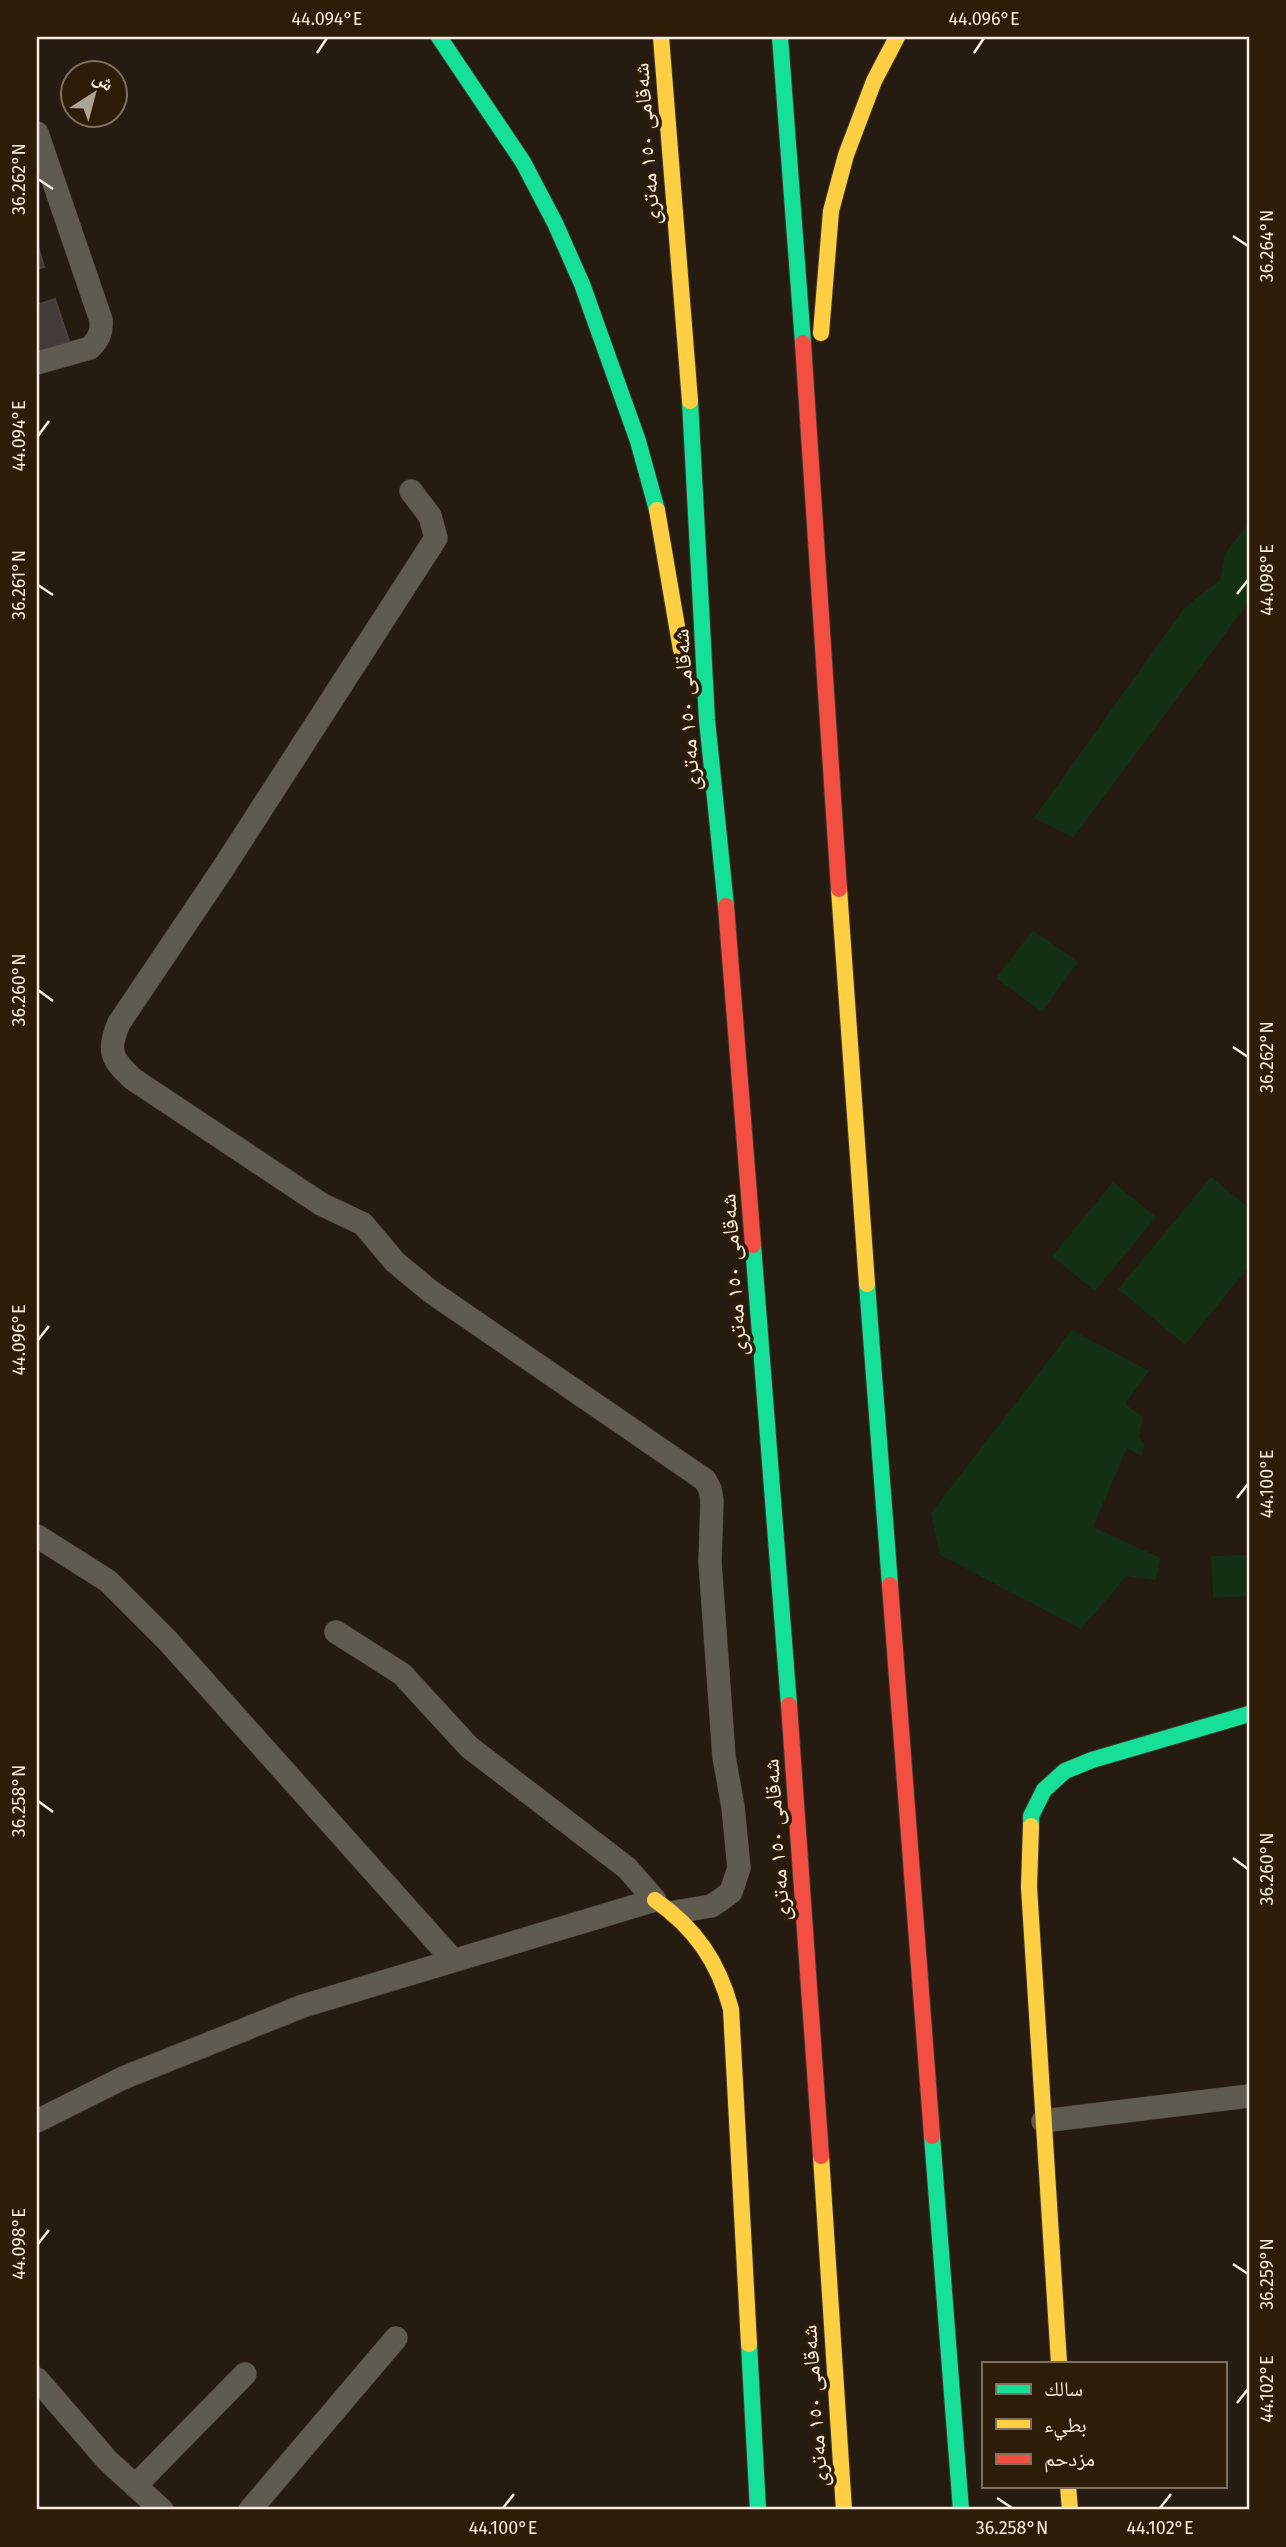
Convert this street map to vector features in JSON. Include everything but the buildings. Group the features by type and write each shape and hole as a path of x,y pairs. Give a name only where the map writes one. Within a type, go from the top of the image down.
{"main road":[{"path":"439,37 523,162 555,223 582,284 638,441 656,504 670,575 682,662"},
{"name":"شەقامی ١٥٠ مەتری","path":"660,37 692,433 707,719 732,970 803,1891 844,2510"},
{"path":"780,37 811,453 848,1037 961,2510"},
{"path":"811,453 831,211 846,155 874,82 897,37"},
{"path":"694,757 732,970"},
{"path":"1059,2362 1029,1887 1028,1844 1031,1816 1044,1790 1065,1771 1092,1760 1249,1714"},
{"path":"665,1906 706,1945 718,1965 731,2009 758,2510"},
{"path":"1068,2488 1070,2510"}],"street":[{"path":"37,133 102,328 90,348 37,363"},
{"path":"37,2121 123,2078 303,2006 453,1960 665,1906 710,1906 731,1892 739,1868 733,1807 724,1757 710,1562 712,1500 705,1480 430,1291 400,1267 363,1224 321,1204 133,1079 119,1066 113,1054 112,1040 119,1023 229,859 436,538 430,516 411,491"},
{"path":"38,1539 108,1581 168,1641 453,1960"},
{"path":"336,1632 402,1674 469,1746 627,1868 665,1906"},
{"path":"1043,2121 1249,2096"},
{"path":"250,2510 396,2338"},
{"path":"135,2486 245,2374"},
{"path":"37,2379 108,2461 162,2510"}],"green space":[{"path":"1249,522 1249,602 1073,838 1034,818 1185,607 1220,580 1226,552"},
{"path":"1033,930 1078,962 1042,1012 996,978"},
{"path":"1211,1177 1249,1208 1249,1267 1185,1345 1118,1289"},
{"path":"1113,1182 1156,1217 1095,1291 1052,1256"},
{"path":"1072,1330 1149,1371 1125,1404 1143,1417 1139,1437 1145,1444 1141,1456 1127,1448 1093,1527 1161,1558 1156,1580 1127,1576 1081,1629 940,1555 931,1513"},
{"path":"1249,1555 1249,1596 1213,1598 1211,1556"}],"traffic: fast":[{"path":"439,37 523,162 555,223 582,284 638,441 657,510"},
{"path":"780,37 803,343"},
{"path":"690,401 707,720 726,906"},
{"path":"753,1245 789,1705"},
{"path":"867,1284 890,1585"},
{"path":"1031,1826 1031,1816 1044,1790 1065,1771 1092,1760 1249,1714"},
{"path":"932,2136 961,2510"},
{"path":"749,2344 758,2510"}],"traffic: slow":[{"path":"661,37 690,401"},
{"path":"821,333 831,211 846,155 874,81 897,37"},
{"path":"657,510 681,650"},
{"path":"839,889 867,1284"},
{"path":"1031,1826 1029,1887 1059,2362"},
{"path":"655,1900 682,1922 703,1947 719,1976 731,2009 749,2344"},
{"path":"821,2156 844,2510"},
{"path":"1068,2488 1070,2510"}],"traffic: jam":[{"path":"803,343 839,889"},
{"path":"726,906 753,1245"},
{"path":"890,1585 932,2136"},
{"path":"789,1705 821,2156"}]}
